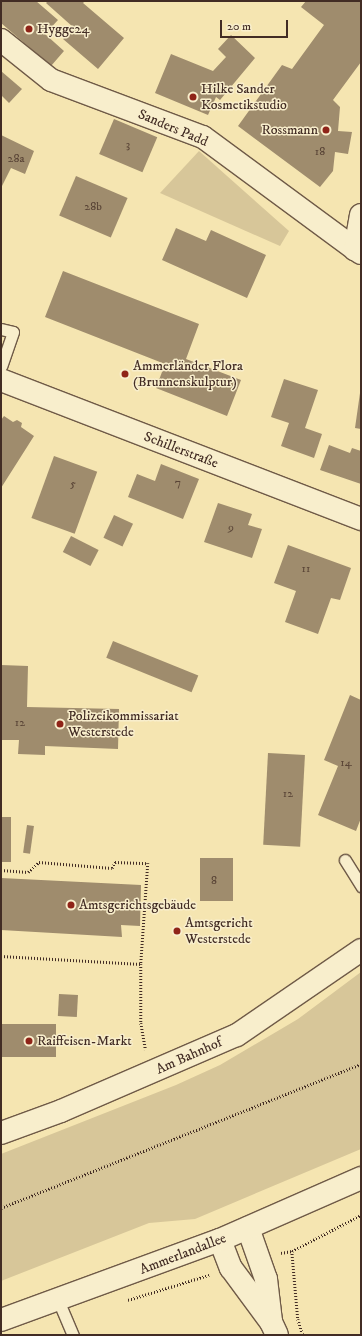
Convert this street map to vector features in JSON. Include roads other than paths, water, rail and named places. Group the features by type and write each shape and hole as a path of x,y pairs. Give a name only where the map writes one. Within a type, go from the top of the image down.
{"street":[{"name":"Sanders Padd","path":"1,40 51,80 203,137 358,251"},
{"path":"358,251 361,216"},
{"name":"Schillerstraße","path":"1,380 361,519"},
{"name":"Am Bahnhof","path":"1,1133 61,1111 237,1035 361,950"},
{"name":"Ammerlandallee","path":"1,1320 220,1240 361,1178"},
{"path":"248,1228 260,1257 266,1279 274,1329"},
{"path":"220,1240 231,1268 274,1329"}],"lane":[{"path":"1,329 13,332 1,366"},
{"path":"345,860 361,886"},
{"path":"58,1300 73,1335"}],"place":[{"name":"Hygge24","path":"29,29"},
{"name":"Hilke Sander Kosmetikstudio","path":"193,97"},
{"name":"Rossmann","path":"326,130"},
{"name":"Ammerländer Flora (Brunnenskulptur)","path":"125,374"},
{"name":"Polizeikommissariat Westerstede","path":"60,724"},
{"name":"Amtsgerichtsgebäude","path":"71,905"},
{"name":"Amtsgericht Westerstede","path":"177,931"},
{"name":"Raiffeisen-Markt","path":"29,1041"}]}
